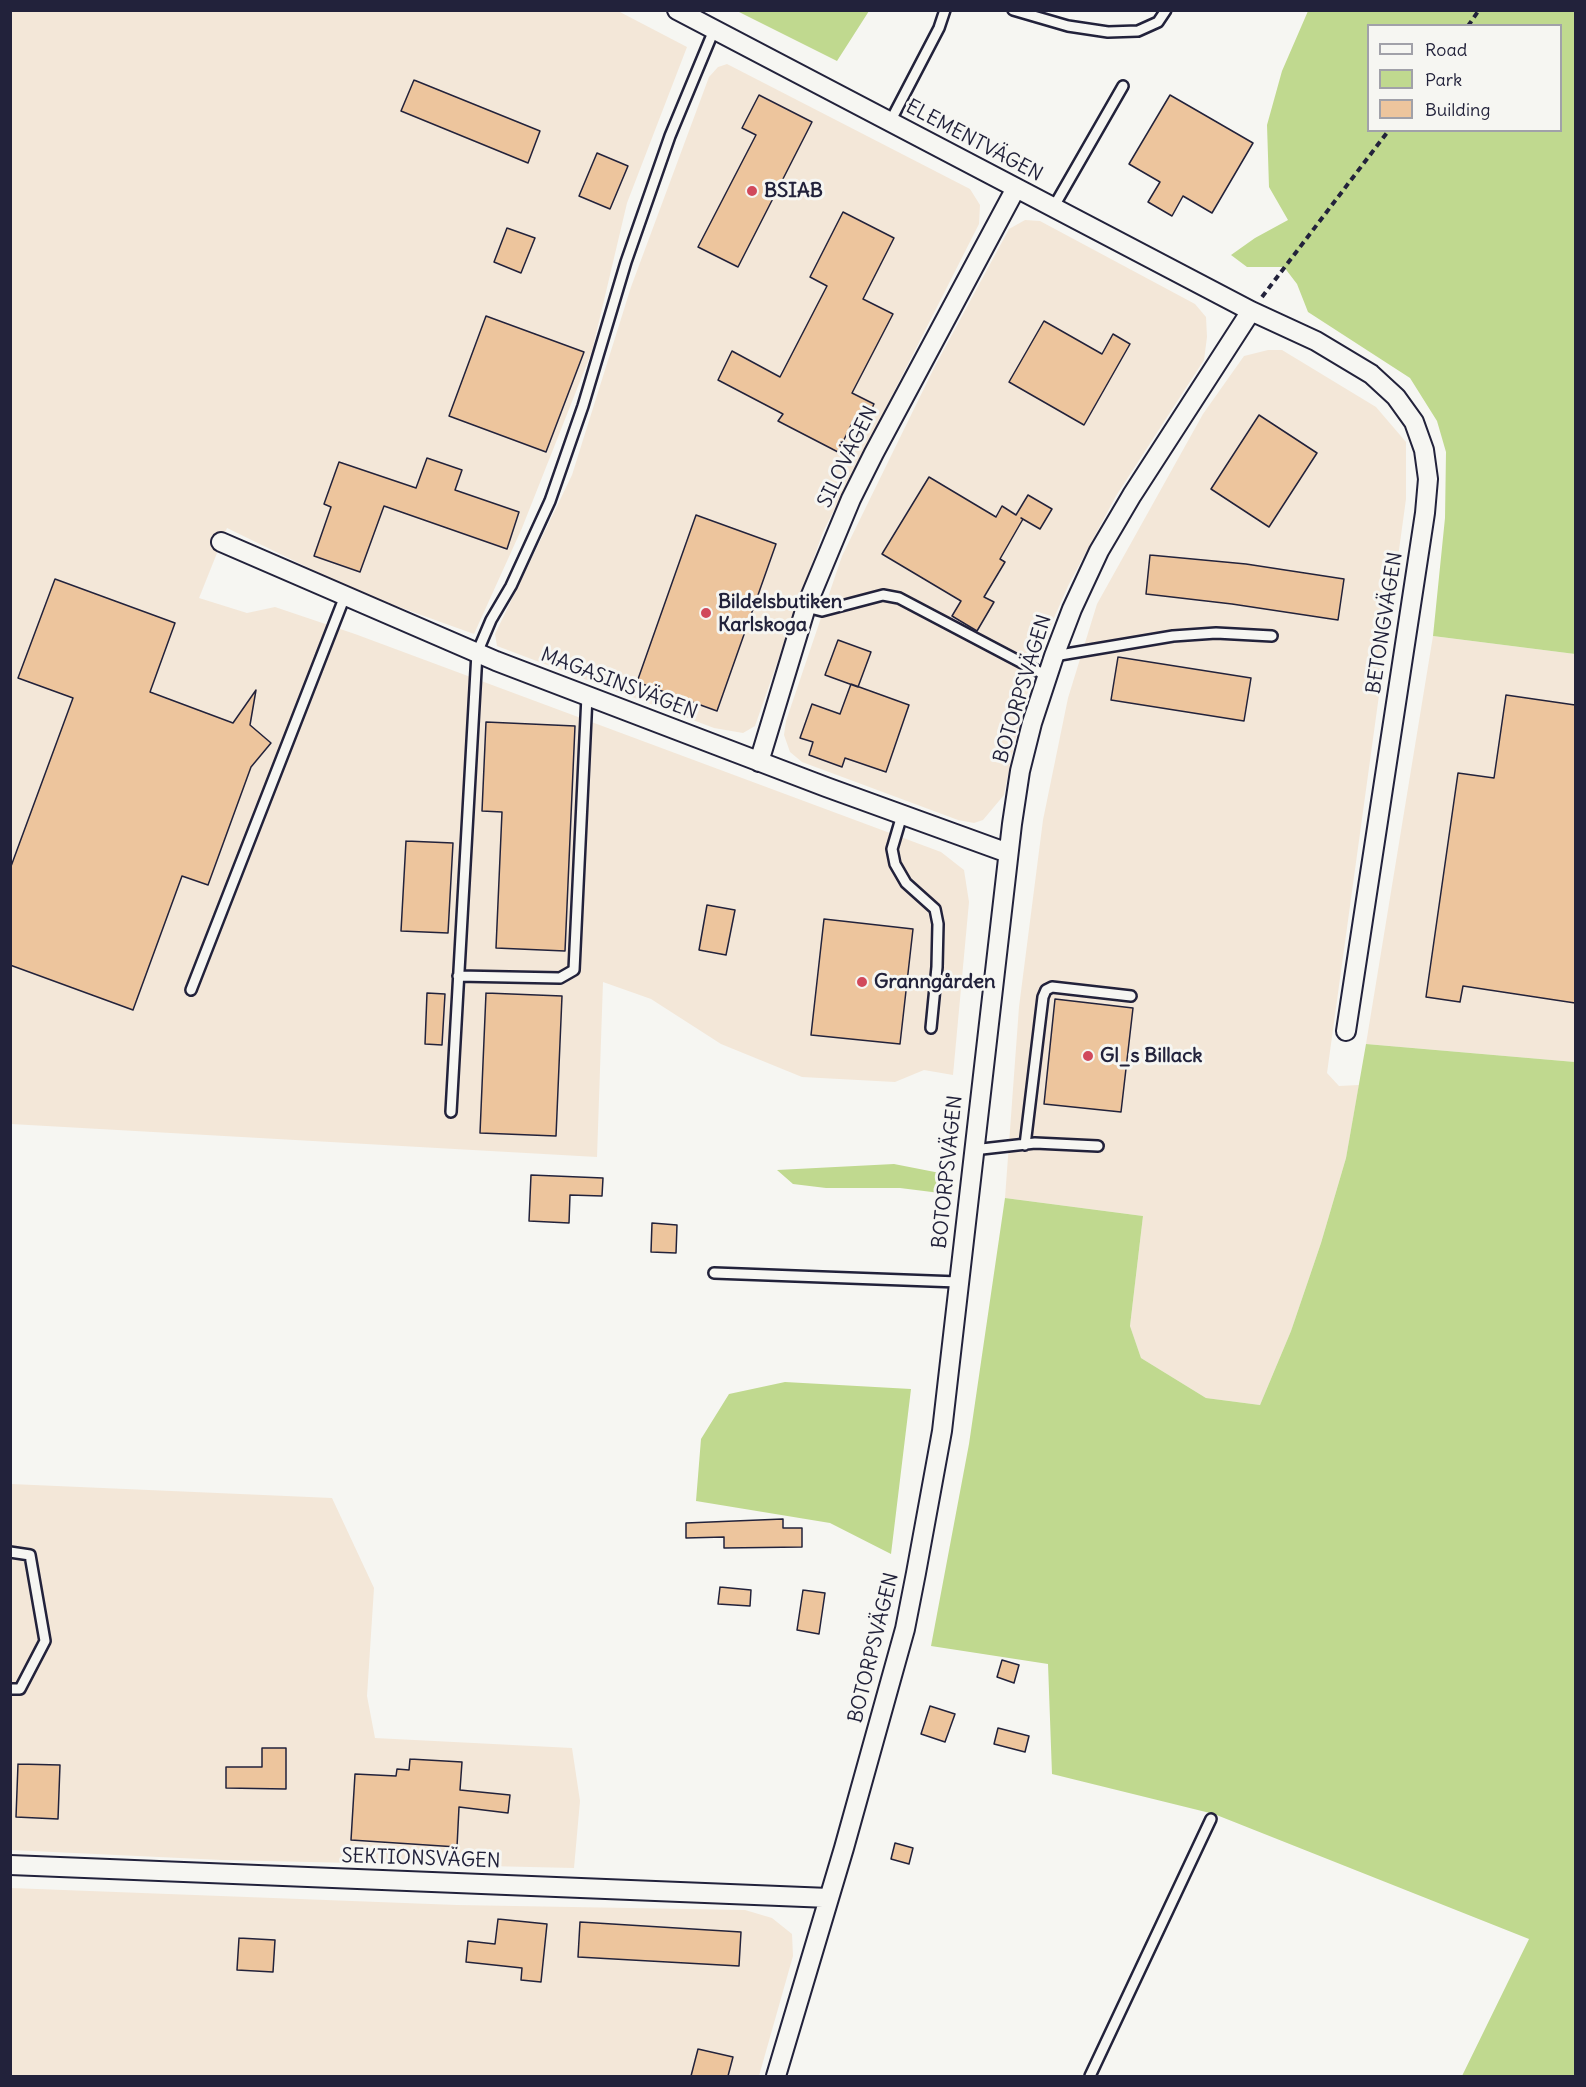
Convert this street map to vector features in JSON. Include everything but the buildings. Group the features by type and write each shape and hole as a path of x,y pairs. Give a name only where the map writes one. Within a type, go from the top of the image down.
{"street":[{"name":"ELEMENTVÄGEN","path":"676,10 1251,311"},
{"name":"SILOVÄGEN","path":"759,762 806,607 847,509 874,453 1016,188"},
{"name":"BOTORPSVÄGEN","path":"776,2076 905,1629 942,1431 1008,853 1020,771 1032,723 1072,609 1099,551 1131,495 1251,311"},
{"name":"BETONGVÄGEN","path":"1251,311 1316,341 1371,374 1396,397 1414,423 1424,450 1428,479 1425,513 1346,1031"},
{"name":"MAGASINSVÄGEN","path":"220,542 477,653 759,762 1008,853"},
{"name":"SEKTIONSVÄGEN","path":"10,1865 829,1898"}],"lane":[{"path":"890,122 939,28 945,10"},
{"path":"1013,10 1068,26 1108,32 1138,31 1158,22 1166,10"},
{"path":"451,1112 477,653 550,501 584,406 637,230 670,136 714,30"},
{"path":"1053,208 1122,86"},
{"path":"806,607 822,611 883,595 899,598 1047,676"},
{"path":"191,990 345,596"},
{"path":"1054,656 1173,636 1216,633 1272,636"},
{"path":"458,975 560,978 574,970 587,696"},
{"path":"902,815 892,849 895,864 906,883 935,909 939,924 931,1028"},
{"path":"1025,1145 1042,996 1046,990 1052,987 1131,996"},
{"path":"973,1150 1025,1145 1098,1146"},
{"path":"714,1273 958,1282"},
{"path":"10,1552 30,1555 45,1641 20,1689 10,1689"},
{"path":"1090,2076 1210,1819"}],"path":[{"path":"1468,24 1479,10"},
{"path":"1251,311 1301,249 1388,132"}],"shaded area":[{"path":"10,11 618,11 687,47 627,203 592,351 522,528 474,634 360,593 227,528 199,598 247,613 275,607 355,634 941,852 964,870 969,902 953,1075 924,1070 895,1082 802,1077 721,1044 651,999 603,982 597,1157 11,1124"},
{"path":"727,64 970,189 980,205 979,224 823,532 755,726 743,733 714,728 497,646 495,634 572,475 631,287 709,77 718,67"},
{"path":"1025,220 1040,221 1195,304 1206,317 1207,337 1204,360 1116,496 1068,586 1037,657 1015,741 1004,795 983,820 974,823 958,820 802,762 790,752 784,735 786,721 842,556 935,366 1009,229"},
{"path":"1268,350 1282,350 1376,407 1406,442 1406,499 1327,1073 1339,1086 1359,1085 1346,1158 1321,1243 1291,1331 1260,1405 1206,1398 1141,1358 1130,1326 1143,1216 1005,1198 1019,1007 1043,820 1068,698 1097,604 1203,414 1244,356"},
{"path":"1433,636 1575,654 1575,1062 1366,1044"},
{"path":"11,1484 332,1498 374,1588 367,1696 375,1738 572,1748 580,1801 574,1868 222,1860 11,1850"},
{"path":"11,1888 457,1905 745,1910 772,1918 792,1934 793,1956 759,2076 11,2076"}],"green space":[{"path":"869,10 837,61 737,11"},
{"path":"1308,11 1575,11 1575,654 1433,636 1445,518 1446,452 1437,421 1410,378 1308,312 1297,284 1284,267 1247,267 1231,255 1255,238 1288,220 1269,187 1267,125 1282,71"},
{"path":"1366,1044 1575,1062 1575,2076 1462,2076 1529,1939 1214,1814 1052,1774 1048,1664 931,1646 969,1444 1005,1198 1143,1216 1130,1326 1141,1358 1206,1398 1260,1405 1291,1331 1321,1243 1346,1158"},
{"path":"894,1164 940,1173 940,1193 900,1188 826,1188 793,1184 777,1170"},
{"path":"785,1382 911,1389 891,1554 830,1523 696,1501 701,1439 729,1394"}],"place":[{"name":"BSIAB","path":"752,191"},
{"name":"Bildelsbutiken Karlskoga","path":"706,613"},
{"name":"Granngården","path":"862,982"},
{"name":"Gl_s Billack","path":"1088,1056"}]}
